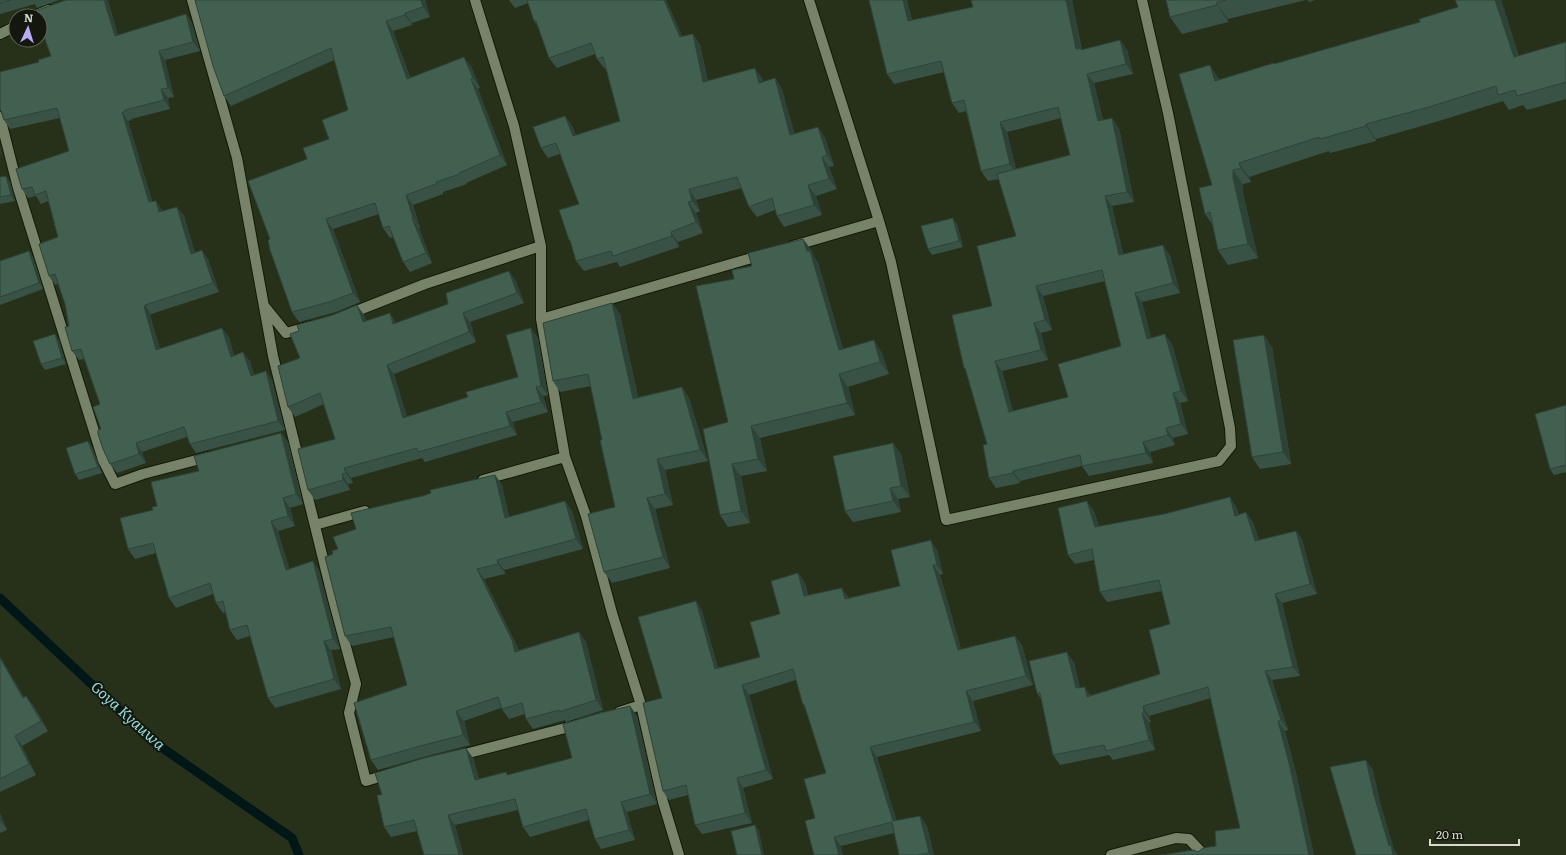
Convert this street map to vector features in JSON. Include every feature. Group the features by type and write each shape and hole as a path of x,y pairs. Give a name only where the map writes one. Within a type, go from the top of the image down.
{"street":[{"path":"192,0 237,158 273,356 290,435 356,684 349,713 366,781 401,770"},
{"path":"475,0 514,126 541,246 541,319 565,457 586,516 612,613 641,705 663,802 679,855"},
{"path":"809,0 891,262 946,520 1219,461 1232,446 1230,428 1168,113 1142,0"},
{"path":"48,11 58,7"},
{"path":"0,117 18,188 100,453 115,484 143,474 218,454"},
{"path":"787,248 879,221"},
{"path":"338,318 425,284 541,246"},
{"path":"541,319 771,252"},
{"path":"264,305 286,334 323,322"},
{"path":"474,482 565,457"},
{"path":"315,525 376,508"},
{"path":"611,714 641,705"},
{"path":"444,759 588,722"},
{"path":"1111,855 1176,838 1188,839 1204,855"}],"building":[{"path":"0,0 11,0 0,3"},
{"path":"66,0 104,0 115,36 186,14 193,42 159,51 168,88 161,89 164,100 122,112 149,202 156,201 159,212 177,207 191,254 202,250 213,283 144,306 156,350 222,328 231,357 243,352 251,376 266,371 278,421 190,444 184,427 136,443 139,454 110,464 98,434 98,430 101,429 93,407 100,404 81,349 72,351 65,327 69,326 65,304 55,274 49,276 39,244 58,237 46,191 35,195 32,187 22,189 16,169 69,151 57,108 4,120 0,108 0,72 39,62 38,60 51,56 48,48 48,8 43,8"},
{"path":"195,0 421,0 423,7 386,21 407,79 464,57 473,78 471,79 500,155 459,173 460,174 436,182 436,184 406,195 412,218 426,253 403,262 389,226 383,228 375,203 326,219 353,293 329,302 292,312 270,250 268,240 270,239 248,181 307,159 303,148 329,139 322,120 348,110 331,48 224,96 213,66"},
{"path":"527,0 664,0 680,37 693,34 703,82 755,68 759,83 775,78 790,135 818,127 827,155 822,157 829,179 808,185 814,205 777,216 772,198 749,207 737,177 689,189 692,201 688,202 696,222 671,232 672,236 613,256 611,251 576,261 559,210 579,204 556,143 541,148 533,127 565,116 573,136 620,121 603,57 597,59 591,43 549,58"},
{"path":"869,0 903,0 908,21 973,7 971,0 1066,0 1076,49 1081,48 1081,50 1120,40 1126,64 1087,74 1098,121 1112,118 1127,192 1105,196 1119,255 1163,245 1173,283 1135,293 1147,339 1165,334 1181,391 1173,393 1181,424 1166,428 1168,435 1143,442 1146,453 1082,466 1080,455 989,478 983,445 987,444 964,368 952,315 992,306 977,246 1016,236 997,174 1070,155 1058,107 1000,122 1010,164 981,171 964,100 952,103 941,61 887,74","holes":["1102,270 1121,346 1058,364 1068,397 1009,412 995,361 1041,350 1034,323 1045,320 1036,286"]},
{"path":"1166,0 1226,0 1216,3 1217,5 1170,17"},
{"path":"1455,0 1495,0 1514,57 1566,42 1566,82 1517,96 1515,90 1498,95 1496,86 1429,107 1366,124 1366,126 1320,139 1319,137 1239,163 1241,168 1233,170 1233,178 1248,244 1218,250 1210,212 1205,214 1199,188 1212,185 1179,74 1210,65 1215,81 1420,22 1419,19 1458,7"},
{"path":"6,176 11,195 0,197 0,177"},
{"path":"953,218 959,241 928,249 921,226"},
{"path":"803,239 807,251 810,251 839,350 874,340 880,362 839,374 847,403 751,426 758,459 732,464 741,511 720,515 703,429 728,422 696,286 734,279 732,270 752,266 748,253"},
{"path":"29,251 39,283 0,297 0,261"},
{"path":"509,271 517,293 463,313 469,332 387,365 403,418 468,397 466,392 518,377 506,335 531,328 541,386 536,387 541,402 506,412 510,426 418,452 417,448 344,468 346,473 342,474 343,480 308,490 298,449 335,439 320,393 288,407 278,366 300,358 290,334 299,331 297,325 333,315 357,305 363,322 390,313 393,324 448,304 446,293"},
{"path":"612,303 633,399 682,387 700,450 657,459 665,494 647,498 663,557 604,572 588,514 615,507 600,440 602,440 588,374 553,381 543,323"},
{"path":"55,334 62,358 41,364 33,341"},
{"path":"1264,335 1283,452 1252,457 1233,340"},
{"path":"1566,405 1566,465 1550,469 1535,414"},
{"path":"281,433 296,494 283,498 288,516 271,521 286,570 313,561 333,639 324,641 334,679 268,698 247,625 230,630 223,601 216,603 210,583 169,598 153,543 128,549 120,518 153,510 152,507 157,506 151,482 199,471 194,456"},
{"path":"88,441 98,467 75,474 66,448"},
{"path":"893,443 901,486 890,488 893,501 845,511 833,456"},
{"path":"495,475 505,518 565,501 576,539 497,560 498,564 477,569 512,640 515,652 579,632 596,700 559,712 559,710 526,719 522,703 502,709 498,697 456,711 463,735 371,760 354,703 407,685 391,627 345,636 325,557 333,554 332,551 338,549 333,537 356,529 351,513 426,495 431,493 430,490"},
{"path":"1230,497 1235,516 1246,512 1255,541 1296,531 1310,584 1275,594 1293,667 1265,671 1281,720 1278,721 1289,763 1309,855 1161,855 1193,850 1198,852 1203,848 1216,846 1215,831 1240,828 1208,687 1143,706 1144,712 1142,713 1149,740 1106,751 1104,745 1053,755 1040,693 1037,693 1029,661 1067,652 1076,688 1085,687 1087,697 1160,674 1149,630 1170,624 1159,580 1100,592 1092,549 1068,555 1058,508 1087,501 1095,527 1164,514"},
{"path":"931,540 937,565 933,565 958,650 1015,636 1026,676 966,691 974,722 870,747 893,821 920,816 929,853 918,855 899,855 892,822 834,837 839,855 814,855 805,821 815,818 804,779 826,773 804,704 803,705 793,669 742,685 766,770 737,778 745,813 695,825 686,785 663,791 643,703 662,698 638,617 696,601 715,669 760,657 750,622 780,614 771,581 798,573 804,596 842,588 845,599 900,586 891,550"},
{"path":"0,658 23,698 26,696 41,721 15,736 29,764 0,779"},
{"path":"630,706 650,794 621,802 629,830 595,839 586,809 523,827 515,799 448,815 459,855 424,855 414,820 384,827 377,795 382,795 375,773 424,758 466,748 475,780 506,772 507,775 572,758 563,724"},
{"path":"1366,760 1374,795 1393,855 1356,855 1330,767"},
{"path":"755,825 762,855 737,855 731,831"}],"waterway":[{"name":"Goya Kyauwa","path":"0,598 151,740 292,838 299,855"}]}
